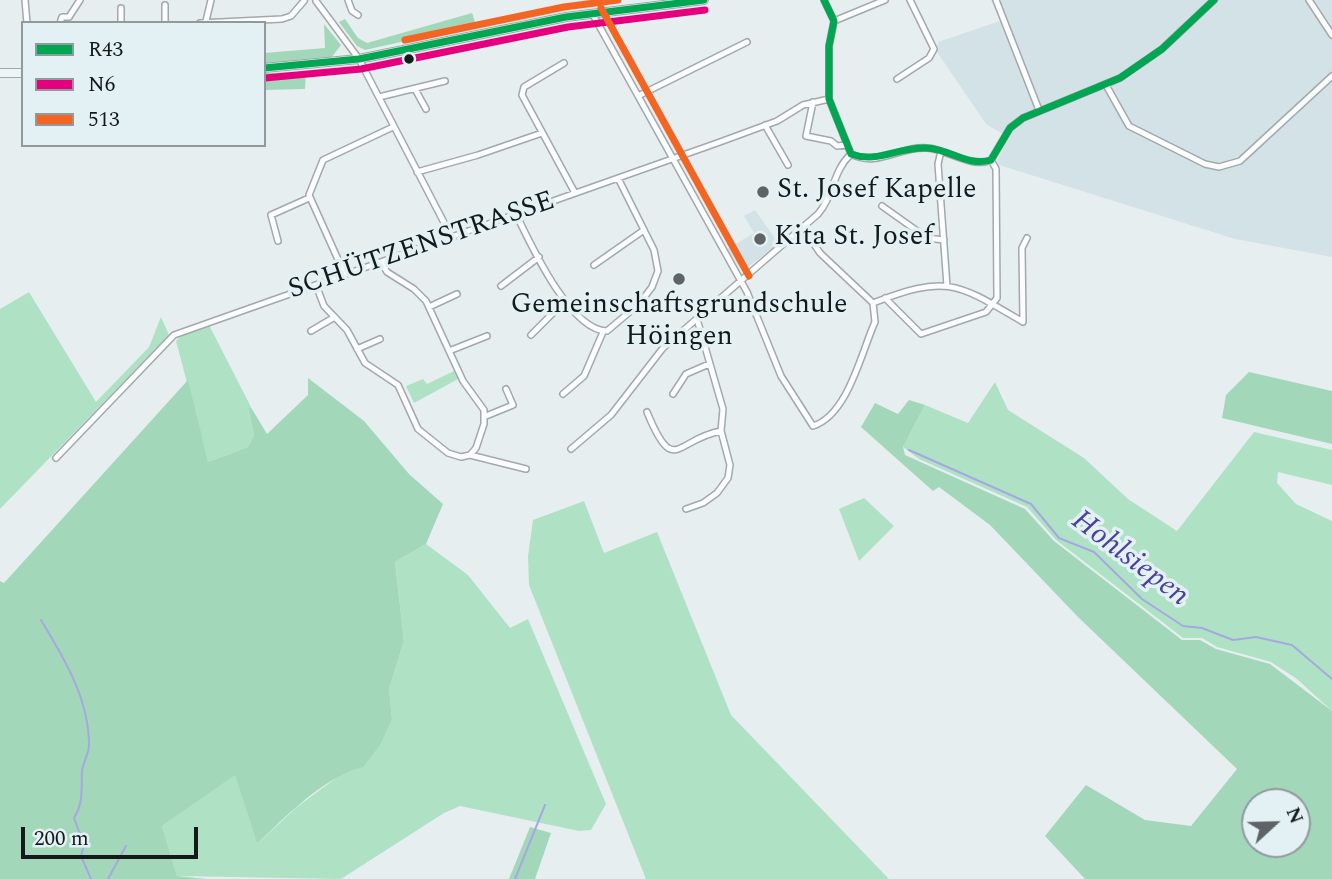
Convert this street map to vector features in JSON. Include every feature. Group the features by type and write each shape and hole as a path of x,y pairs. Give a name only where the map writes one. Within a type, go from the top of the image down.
{"main road":[{"path":"266,68 297,68 359,60 592,13 704,0"},
{"path":"0,73 21,72"}],"street":[{"path":"25,0 27,21"},
{"path":"70,20 80,0"},
{"path":"203,21 211,0"},
{"path":"348,0 352,11 358,15"},
{"path":"824,0 834,21 829,46 829,99 851,154 864,161 919,148 977,162 991,160"},
{"path":"834,21 885,0"},
{"path":"897,79 931,56 934,49 910,0"},
{"path":"996,0 1039,110"},
{"path":"991,160 1010,128 1039,110 1106,85 1147,61 1214,0"},
{"path":"1309,0 1332,35"},
{"path":"229,21 282,19 291,16 304,1 316,1 359,60 452,236"},
{"path":"165,5 165,21"},
{"path":"121,8 121,21"},
{"path":"592,13 740,281 780,376 813,426 830,416 842,403 874,322 873,303 820,253 803,228"},
{"path":"638,96 747,42"},
{"path":"564,63 528,84 522,91 575,192"},
{"path":"1106,85 1119,115 1129,126 1205,164 1219,167 1244,158 1332,76"},
{"path":"379,97 445,81"},
{"path":"415,89 426,109"},
{"name":"SCHÜTZENSTRASSE","path":"56,458 174,335 673,159 765,125 813,102 829,99"},
{"path":"813,102 806,136 831,141 837,146 847,145"},
{"path":"765,125 788,165"},
{"path":"345,275 328,233 321,226 309,198 323,160 393,127"},
{"path":"417,172 542,133"},
{"path":"940,151 938,164 947,286"},
{"path":"571,449 611,415 657,354 823,208 837,170 851,154"},
{"path":"885,298 916,332 923,334 986,312 994,305 997,298 996,169 991,160"},
{"path":"563,394 584,376 603,332 628,315 647,294 656,279 658,262 618,178"},
{"path":"278,241 271,215 309,198"},
{"path":"882,206 927,237 944,240"},
{"path":"516,214 565,301 587,324 603,332"},
{"path":"594,265 644,230"},
{"path":"873,303 911,288 960,287 1023,322 1023,248 1027,238"},
{"path":"501,286 539,257"},
{"path":"381,262 387,272 419,293 429,307 463,381 486,416"},
{"path":"316,285 324,306 347,330 368,366 398,385 412,421 425,436 449,453 461,457 470,455 526,469"},
{"path":"429,307 457,294"},
{"path":"531,335 565,301"},
{"path":"311,331 333,318"},
{"path":"686,509 711,498 728,478 730,461 721,431 723,409 697,319"},
{"path":"449,351 487,336"},
{"path":"357,349 380,339"},
{"path":"673,394 686,374 709,364"},
{"path":"486,416 513,405 506,388"},
{"path":"647,412 659,442 670,450 680,450 721,431"},
{"path":"470,455 476,448 486,416"}],"shaded area":[{"path":"991,0 1332,0 1332,257 1235,239 996,164 1008,137 986,124 937,52 938,42 1000,21"},
{"name":"Kita St. Josef","path":"755,210 779,244 742,271 727,249 754,233 744,216"}],"green space":[{"path":"472,13 476,25 365,50 357,46 339,22 345,19 358,38 367,43"},
{"path":"324,24 341,45 331,58 266,65 266,53 325,48"},
{"path":"306,72 305,89 266,90 266,73"},
{"path":"29,292 96,402 149,347 161,317 169,335 0,509 0,309"},
{"path":"209,325 252,409 248,409 254,435 248,447 208,462 176,341 182,335"},
{"path":"454,371 458,379 414,403 406,386 423,379 427,384"},
{"path":"1249,372 1332,391 1332,444 1222,418 1226,395"},
{"path":"308,378 364,421 409,474 443,504 426,544 395,562 404,641 389,689 392,719 380,745 363,767 320,788 257,844 235,775 162,826 177,876 207,879 0,879 0,581 4,583 188,380 208,462 248,447 254,435 248,408 252,409 267,434 308,395"},
{"path":"995,382 1008,410 1084,458 1128,499 1177,531 1254,432 1332,450 1332,485 1278,472 1277,483 1296,504 1332,521 1332,711 1297,679 1271,662 1217,647 1202,638 1183,638 1056,540 1027,507 919,459 903,447 925,405 968,423"},
{"path":"909,400 925,405 903,447 905,455 1025,509 1054,541 1182,640 1200,640 1216,649 1270,664 1332,711 1332,879 1085,879 1045,836 1086,785 1145,820 1191,826 1237,769 1078,617 990,525 939,487 933,491 861,427 875,403 898,414"},
{"path":"864,498 894,526 859,561 839,509"},
{"path":"584,501 604,553 657,532 731,715 889,879 646,879 529,585 528,556 533,520"},
{"path":"426,544 468,575 510,628 528,619 606,804 591,830 579,831 460,806 444,813 341,879 177,876 162,826 235,774 257,844 297,807 344,772 392,719 389,689 404,641 395,562"},
{"path":"530,827 551,833 535,879 509,879"}],"waterway":[{"name":"Hohlsiepen","path":"909,450 1031,504 1059,538 1094,552 1142,599 1183,626 1202,628 1233,640 1256,637 1292,645 1332,679"},
{"path":"41,620 74,680 85,711 89,748 82,771 81,801 74,818 84,845 81,856 91,879"},
{"path":"515,879 545,805"},
{"path":"108,879 126,846"}],"transit line":[{"name":"513","path":"405,40 564,7 618,0"},
{"name":"R43","path":"266,68 359,59 566,17 704,0"},
{"name":"R43","path":"824,0 834,21 829,46 829,99 851,154 870,157 927,148 966,160 991,160"},
{"name":"R43","path":"991,160 1010,128 1023,118 1120,78 1162,49 1214,0"},
{"name":"513","path":"601,8 749,276"},
{"name":"N6","path":"266,78 361,69 568,27 705,10"}],"place":[{"name":"St. Josef Kapelle","path":"763,192"},
{"name":"Kita St. Josef","path":"760,239"},
{"name":"Gemeinschaftsgrundschule Höingen","path":"679,279"}]}
